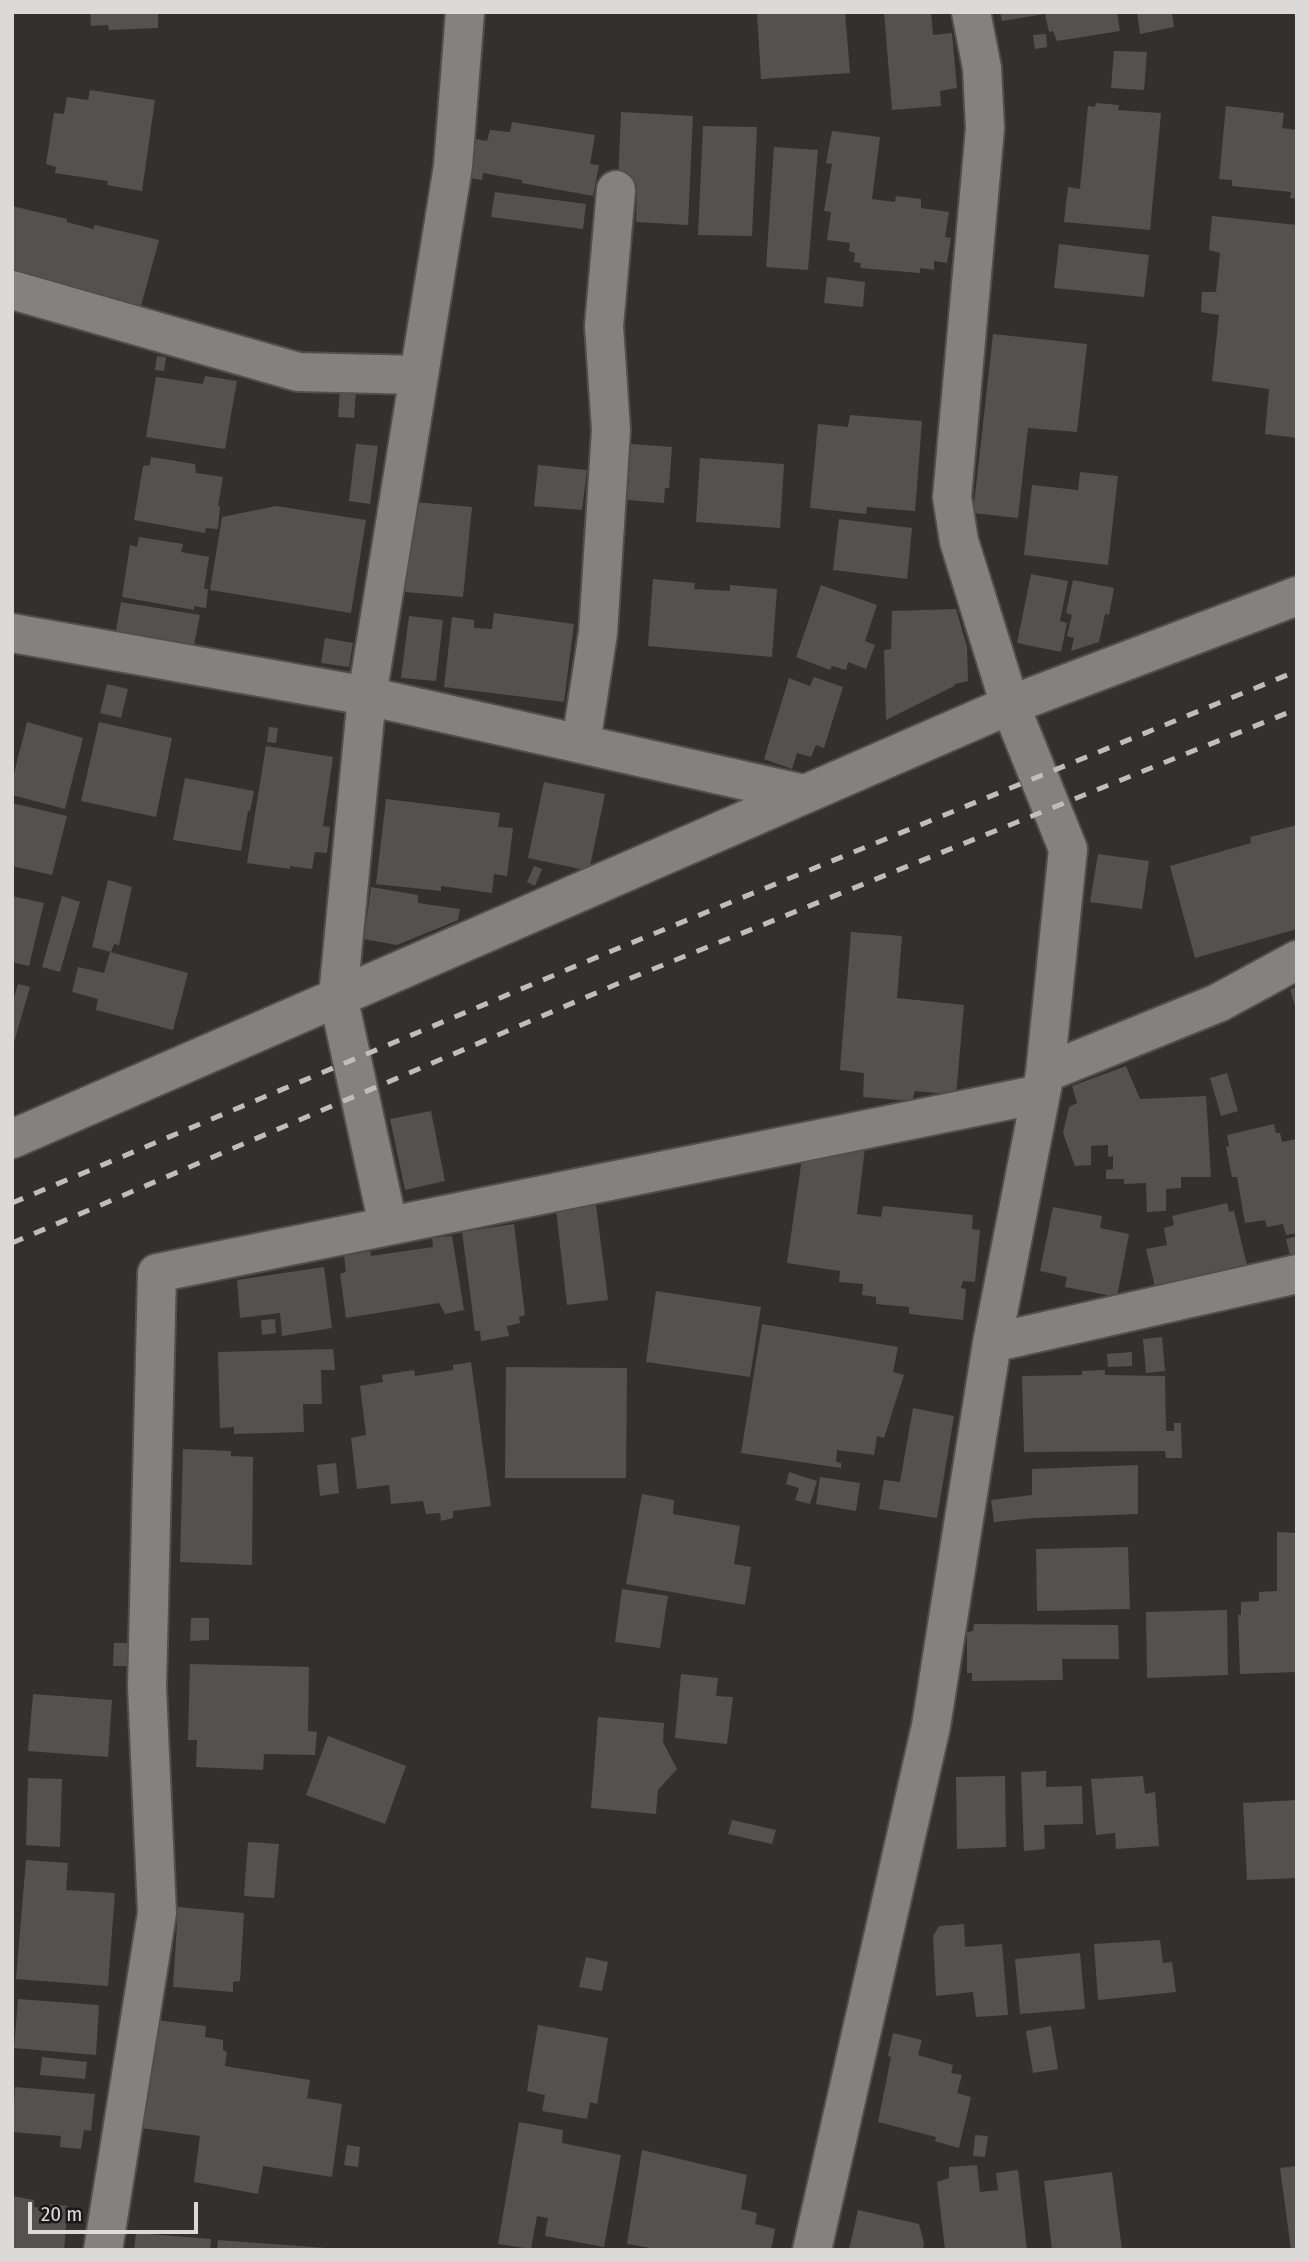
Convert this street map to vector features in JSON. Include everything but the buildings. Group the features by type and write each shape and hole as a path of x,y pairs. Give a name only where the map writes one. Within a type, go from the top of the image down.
{"street":[{"path":"388,1225 338,996 367,696 453,166 465,12"},
{"path":"812,2250 930,1726 992,1343 1042,1083 1068,849 1010,705 959,541 952,497 985,128 982,68 971,12"},
{"path":"581,744 598,633 611,430 604,326 616,190"},
{"path":"12,290 298,372 419,375"},
{"path":"12,1139 1010,705 1297,596"},
{"path":"12,633 367,696 804,794"},
{"path":"103,2250 157,1913 147,1687 157,1273 1042,1083 1218,1003 1297,960"},
{"path":"992,1343 1297,1274"}],"railway":[{"path":"12,1203 614,950 1297,671"},
{"path":"12,1243 631,978 1297,709"}]}
